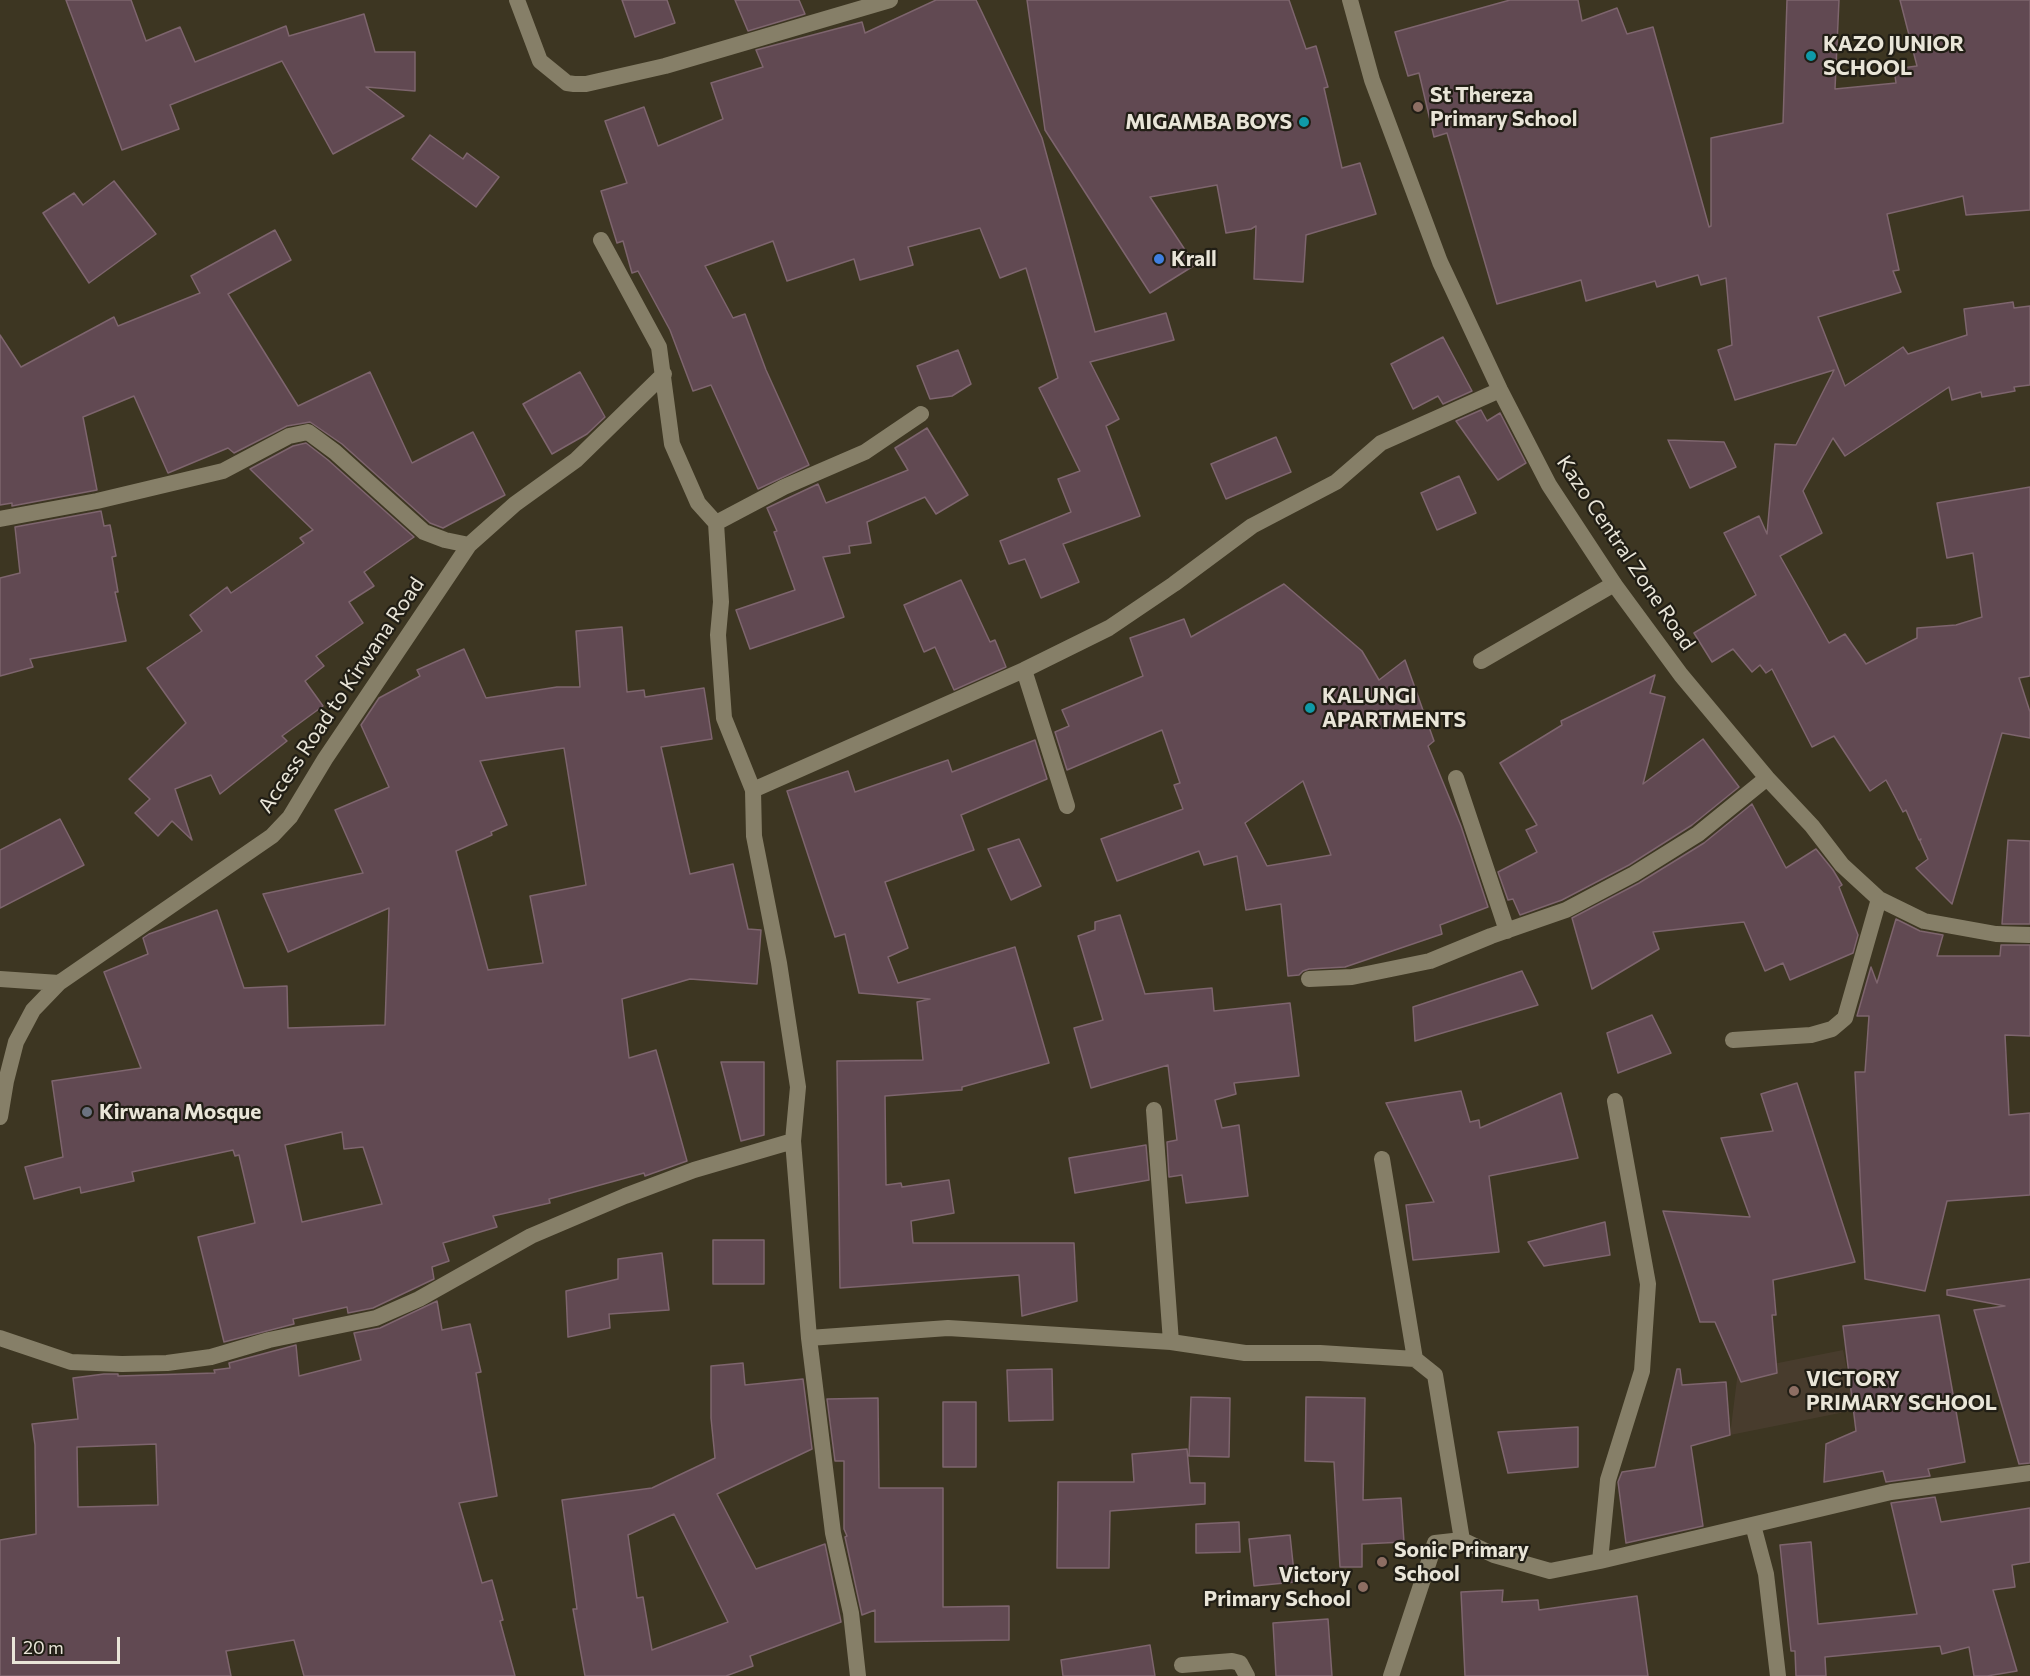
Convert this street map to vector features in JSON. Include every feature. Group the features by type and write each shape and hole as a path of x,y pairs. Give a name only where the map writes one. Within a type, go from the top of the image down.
{"street":[{"path":"517,0 540,61 567,82 586,84 665,66 890,0"},
{"name":"Kazo Central Zone Road","path":"1350,0 1372,80 1440,262 1500,390 1549,485 1614,585 1681,675 1767,778 1812,826 1842,865 1879,899 1924,921 1996,934 2030,936"},
{"path":"601,240 659,347 672,444 698,503 716,523 721,602 718,635 724,718 753,790 754,836 780,963 798,1087 793,1140 809,1338 833,1533 851,1613 858,1676"},
{"name":"Access Road to Kirwana Road","path":"0,1117 16,1042 33,1010 59,983 272,836 290,817 325,759 468,545 514,504 576,460 664,374"},
{"path":"753,790 1024,670 1109,628 1174,585 1252,526 1336,482 1380,442 1500,390"},
{"path":"716,523 784,487 865,452 921,414"},
{"path":"0,519 97,501 223,471 289,436 308,432 335,452 424,532 468,545"},
{"path":"1481,661 1614,585"},
{"path":"1024,670 1066,806"},
{"path":"1456,778 1507,931"},
{"path":"1309,979 1352,977 1430,960 1566,910 1634,874 1698,834 1767,778"},
{"path":"1733,1040 1810,1035 1832,1029 1845,1018 1879,899"},
{"path":"0,979 59,983"},
{"path":"1600,1561 1608,1480 1642,1371 1648,1284 1615,1101"},
{"path":"1154,1110 1171,1342"},
{"path":"0,1338 71,1362 167,1363 211,1357 269,1340 376,1318 419,1299 531,1236 694,1170 793,1140"},
{"path":"1382,1159 1415,1359"},
{"path":"809,1338 948,1328 1171,1342 1245,1353 1320,1353 1415,1359 1435,1375 1462,1540"},
{"path":"1390,1676 1435,1543 1462,1540 1494,1555 1550,1571 1891,1492 2030,1473"},
{"path":"1753,1525 1766,1574 1778,1676"},
{"path":"1182,1665 1232,1661 1240,1663 1247,1676"}],"shaded area":[{"name":"VICTORY PRIMARY SCHOOL","path":"1843,1350 1855,1410 1730,1435 1738,1371"}],"building":[{"path":"66,0 131,0 146,41 180,27 195,62 286,26 289,36 364,14 375,52 415,52 415,91 366,87 404,116 333,154 282,61 170,105 179,129 122,150"},
{"path":"622,0 667,0 675,23 635,37"},
{"path":"735,0 799,0 805,14 748,31"},
{"path":"936,0 976,0 1042,138 1095,332 1166,313 1174,340 1090,362 1119,419 1106,426 1140,516 1063,544 1079,582 1041,598 1025,559 1009,564 1000,541 1071,512 1058,479 1080,471 1039,388 1058,378 1026,268 1000,278 980,228 908,247 913,265 860,280 854,259 787,281 773,241 705,266 733,318 745,314 766,370 809,465 758,489 711,385 693,391 670,330 638,271 632,273 623,241 617,243 601,191 627,183 605,121 644,107 658,146 723,119 711,83 763,67 756,50 862,22 865,33"},
{"path":"1027,0 1289,0 1306,49 1316,46 1328,87 1324,88 1342,168 1360,163 1376,214 1306,235 1303,282 1254,279 1256,226 1226,233 1217,185 1150,197 1195,265 1150,293 1045,130"},
{"path":"1510,0 1578,0 1582,21 1617,8 1627,34 1653,27 1709,227 1711,226 1711,138 1783,123 1787,0 1839,0 1835,89 1896,83 1894,69 1917,66 1900,0 2030,0 2030,210 1966,215 1963,196 1887,214 1899,270 1893,271 1901,292 1818,317 1845,386 1903,347 1908,354 1967,335 1964,309 2013,302 2014,308 2030,306 2030,385 2014,387 2015,391 1982,397 1981,392 1952,400 1949,387 1845,456 1833,438 1803,491 1822,533 1780,556 1829,643 1845,634 1866,664 1917,638 1917,628 1956,625 1982,617 1973,553 1947,558 1937,503 2030,487 2030,676 2019,678 2030,712 2030,738 2002,733 1952,904 1916,868 1928,859 1921,839 1919,840 1906,810 1903,812 1886,780 1870,791 1834,736 1812,747 1772,669 1766,673 1760,665 1752,672 1733,649 1712,662 1694,633 1756,595 1724,533 1759,516 1767,534 1775,444 1796,445 1834,370 1735,400 1718,350 1732,345 1726,278 1701,285 1698,275 1657,287 1655,281 1586,301 1581,280 1497,304 1447,133 1434,137 1419,73 1408,76 1395,32"},
{"path":"430,135 463,159 467,153 499,177 476,207 412,159"},
{"path":"114,181 156,234 89,283 43,213 74,193 83,205"},
{"path":"275,230 291,260 228,294 298,406 370,372 412,463 473,432 505,495 443,528 430,523 342,444 310,422 287,426 234,453 228,448 168,473 134,396 83,417 97,490 12,506 12,503 0,505 0,335 21,367 114,317 118,326 200,293 191,276"},
{"path":"1443,337 1472,391 1443,404 1438,396 1413,409 1391,364"},
{"path":"958,350 971,384 952,396 930,399 917,366"},
{"path":"580,372 605,417 587,434 552,454 523,404"},
{"path":"1481,410 1487,421 1500,413 1526,463 1498,480 1456,421"},
{"path":"927,428 968,495 936,514 925,497 867,522 871,543 849,546 850,553 823,557 844,617 750,649 736,610 795,590 774,532 777,531 767,508 818,484 826,503 908,470 895,448"},
{"path":"1276,437 1291,472 1226,499 1211,464"},
{"path":"1668,440 1724,442 1736,467 1690,488"},
{"path":"306,443 414,537 364,572 374,586 349,602 363,623 316,656 324,666 305,681 323,706 282,736 287,741 220,794 211,775 175,789 192,840 172,821 158,836 135,813 150,799 129,779 186,723 147,668 202,631 190,615 227,587 231,593 304,543 300,538 313,530 250,469 293,446"},
{"path":"1459,476 1476,513 1437,530 1421,493"},
{"path":"101,511 104,526 110,525 116,556 112,557 118,592 115,592 126,641 30,659 33,667 0,676 0,578 20,573 15,527"},
{"path":"961,580 990,642 995,640 1006,667 954,690 935,647 924,652 904,605"},
{"path":"1284,584 1362,651 1379,680 1405,660 1434,741 1428,746 1461,826 1488,907 1440,925 1442,934 1345,967 1309,969 1299,975 1288,976 1281,904 1246,910 1237,856 1204,865 1199,851 1117,881 1101,839 1183,809 1174,785 1180,783 1162,730 1067,770 1055,732 1069,726 1062,710 1143,676 1130,638 1184,619 1191,637","holes":["1303,781 1331,855 1267,866 1245,823"]},
{"path":"622,627 627,692 644,690 645,697 704,688 712,739 661,747 690,874 733,864 748,929 761,930 757,984 690,979 622,999 629,1058 656,1050 687,1161 645,1176 644,1173 549,1199 550,1203 493,1216 497,1227 443,1243 449,1261 432,1267 434,1279 373,1308 348,1313 347,1307 293,1319 294,1324 224,1342 198,1237 255,1223 239,1155 235,1156 233,1150 132,1172 134,1181 81,1193 80,1187 34,1199 25,1167 63,1157 52,1081 141,1068 104,972 148,954 143,938 149,934 217,910 244,988 287,986 288,1028 385,1025 389,908 288,952 263,894 363,873 335,810 389,787 361,725 379,698 420,676 417,670 464,649 486,698 557,687 580,687 576,631","holes":["564,748 586,885 530,896 543,963 488,970 456,851 492,835 491,832 507,825 480,761","342,1132 344,1149 363,1147 382,1204 302,1222 285,1145"]},
{"path":"1655,675 1650,693 1665,697 1643,784 1703,739 1739,787 1692,825 1629,865 1562,900 1520,915 1513,899 1508,900 1498,872 1537,852 1526,830 1537,825 1500,763 1562,725 1561,721"},
{"path":"1035,740 1047,779 961,815 974,850 885,882 908,948 888,957 898,983 1015,947 1049,1063 962,1087 962,1090 885,1096 886,1185 901,1183 902,1187 949,1180 954,1213 911,1221 913,1243 1074,1243 1077,1301 1022,1316 1019,1275 840,1288 837,1061 923,1060 917,1002 930,999 859,993 845,934 835,937 787,791 848,771 855,792 948,760 952,772"},
{"path":"1752,804 1786,868 1816,849 1833,870 1842,885 1839,887 1858,935 1853,953 1790,980 1783,963 1765,971 1744,922 1653,932 1659,949 1592,989 1572,918 1639,883 1704,843"},
{"path":"60,819 84,865 0,908 0,850"},
{"path":"1019,839 1041,886 1011,900 988,849"},
{"path":"2008,840 2030,841 2030,924 2002,924"},
{"path":"1120,915 1145,994 1212,988 1214,1011 1290,1003 1299,1076 1234,1083 1236,1094 1215,1100 1222,1128 1239,1125 1248,1196 1186,1203 1182,1175 1169,1177 1167,1142 1177,1140 1168,1065 1091,1088 1074,1028 1103,1020 1078,936 1095,930 1095,922"},
{"path":"1896,919 1920,931 1943,935 1937,956 2000,956 2001,945 2030,945 2030,1036 2005,1035 2009,1115 2030,1113 2030,1195 1947,1201 1925,1291 1865,1279 1855,1072 1865,1072 1869,1016 1857,1016 1871,967 1877,983"},
{"path":"1522,971 1538,1005 1415,1041 1413,1007"},
{"path":"1652,1015 1671,1053 1618,1073 1607,1033"},
{"path":"721,1062 764,1062 764,1135 741,1141"},
{"path":"1797,1083 1855,1262 1773,1280 1776,1315 1772,1315 1777,1373 1741,1382 1715,1322 1700,1322 1663,1211 1750,1217 1721,1138 1773,1131 1761,1094"},
{"path":"1461,1091 1470,1122 1479,1120 1480,1128 1561,1093 1578,1158 1489,1176 1499,1252 1413,1260 1406,1205 1434,1202 1386,1103"},
{"path":"1146,1145 1149,1180 1075,1193 1069,1158"},
{"path":"1605,1222 1610,1255 1544,1266 1528,1242"},
{"path":"713,1240 764,1240 764,1284 713,1284"},
{"path":"662,1253 669,1310 609,1314 610,1328 568,1337 566,1291 618,1279 618,1259"},
{"path":"2030,1279 2030,1463 2019,1464 1974,1310 2005,1306 1947,1295 1947,1290"},
{"path":"437,1301 442,1330 470,1324 481,1372 476,1373 497,1496 459,1503 482,1583 492,1580 515,1676 304,1676 294,1640 226,1651 231,1676 0,1676 0,1540 36,1534 35,1445 32,1424 78,1419 73,1378 104,1374 118,1374 118,1376 215,1373 214,1370 230,1368 229,1363 296,1345 299,1376 361,1360 354,1333 380,1328","holes":["156,1444 158,1505 78,1507 77,1447"]},
{"path":"1939,1315 1965,1462 1928,1469 1930,1476 1886,1482 1883,1471 1824,1482 1826,1444 1856,1431 1843,1326"},
{"path":"743,1363 745,1385 803,1379 812,1449 717,1494 756,1569 825,1544 841,1622 750,1656 753,1666 726,1676 585,1676 573,1609 577,1609 562,1500 652,1488 715,1458 711,1418 711,1366","holes":["674,1514 728,1622 652,1650 643,1597 637,1598 628,1535"]},
{"path":"1052,1369 1053,1420 1009,1421 1007,1370"},
{"path":"1677,1369 1680,1369 1682,1385 1726,1382 1730,1435 1691,1446 1703,1526 1626,1543 1618,1482 1622,1472 1655,1467"},
{"path":"1191,1397 1230,1398 1229,1457 1189,1456"},
{"path":"1306,1397 1365,1398 1363,1500 1401,1498 1404,1542 1362,1544 1362,1567 1340,1567 1334,1462 1305,1461"},
{"path":"878,1398 879,1488 943,1488 943,1607 1009,1606 1009,1640 875,1642 875,1610 862,1615 845,1537 847,1536 844,1529 844,1461 835,1461 827,1399"},
{"path":"943,1402 976,1402 976,1467 943,1467"},
{"path":"1578,1427 1578,1467 1508,1473 1498,1432"},
{"path":"1187,1449 1190,1483 1205,1483 1205,1504 1110,1511 1109,1568 1057,1568 1058,1482 1134,1482 1132,1454"},
{"path":"1935,1497 1941,1522 2030,1508 2030,1562 2012,1565 2015,1587 1993,1590 2017,1671 1974,1676 1969,1647 1942,1654 1940,1646 1825,1657 1826,1676 1796,1676 1795,1651 1791,1651 1780,1545 1811,1542 1818,1624 1917,1614 1891,1503"},
{"path":"1239,1522 1240,1552 1196,1553 1196,1524"},
{"path":"1290,1535 1295,1582 1254,1586 1249,1539"},
{"path":"1503,1590 1502,1602 1538,1600 1539,1610 1637,1596 1648,1676 1465,1676 1461,1592"},
{"path":"1328,1619 1332,1676 1276,1676 1273,1623"},
{"path":"1150,1645 1155,1676 1063,1676 1061,1660"}],"place":[{"name":"KAZO JUNIOR SCHOOL","path":"1811,56"},
{"name":"St Thereza Primary School","path":"1418,107"},
{"name":"MIGAMBA BOYS","path":"1304,122"},
{"name":"Krall","path":"1159,259"},
{"name":"KALUNGI APARTMENTS","path":"1310,708"},
{"name":"Kirwana Mosque","path":"87,1112"},
{"name":"VICTORY PRIMARY SCHOOL","path":"1794,1391"},
{"name":"Sonic Primary School","path":"1382,1562"},
{"name":"Victory Primary School","path":"1363,1587"}]}
